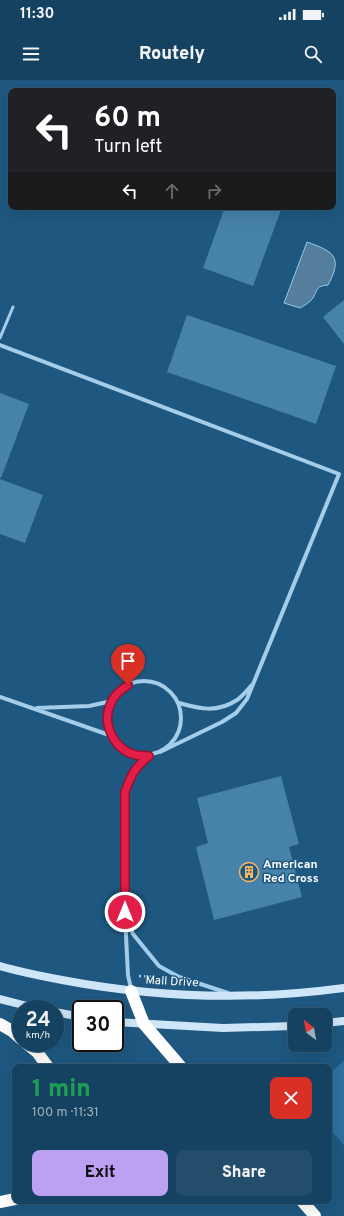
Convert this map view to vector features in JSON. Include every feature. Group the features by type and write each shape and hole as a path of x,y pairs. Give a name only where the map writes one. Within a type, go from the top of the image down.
{"highway":[{"path":"131,991 144,1024 178,1064"},
{"path":"0,1024 12,1031"},
{"path":"37,1052 46,1064"},
{"path":"0,1202 12,1200"},
{"path":"305,1204 315,1216"}],"street":[{"path":"0,346 339,474 247,699 236,713 222,722 149,756 139,764 131,775 125,792 125,912 128,975 131,991"},
{"path":"179,704 201,709 215,709 238,700 256,680"},
{"path":"149,756 136,755 124,750 114,741 109,729 107,716 112,701 117,693 128,685 140,681 152,682 162,686 172,693 179,704 182,714 181,726 177,736 170,746 160,752"},
{"path":"0,697 112,736"},
{"path":"34,708 89,706 112,701"},
{"path":"125,912 133,934 159,966 179,977 236,996"},
{"name":"Mall Drive","path":"0,966 16,971 80,983 131,991 183,996 236,996 305,993 344,988"},
{"path":"0,999 12,1002"},
{"path":"332,1022 344,1021"},
{"path":"124,1023 223,1028 288,1026"}],"lane":[{"path":"0,338 13,307"}],"path":[{"path":"136,976 161,977"}],"shaded area":[{"path":"307,242 329,252 335,261 335,267 328,285 319,287 313,298 300,308 284,303"},
{"path":"344,1061 344,1145 332,1131 332,1071"}],"building":[{"path":"224,210 281,210 253,286 203,268"},
{"path":"344,300 344,344 323,317"},
{"path":"187,315 336,366 316,424 167,372"},
{"path":"0,393 29,404 1,478 0,477"},
{"path":"0,479 43,495 25,543 0,534"},
{"name":"American Red Cross","path":"281,776 299,844 289,847 302,897 214,920 196,847 208,843 197,798"}],"place":[{"name":"American Red Cross","path":"249,872"}],"route":[{"path":"125,912 125,792 131,775 139,764 149,756 136,755 124,750 114,741 109,729 107,716 110,704 117,693 128,685"}]}
